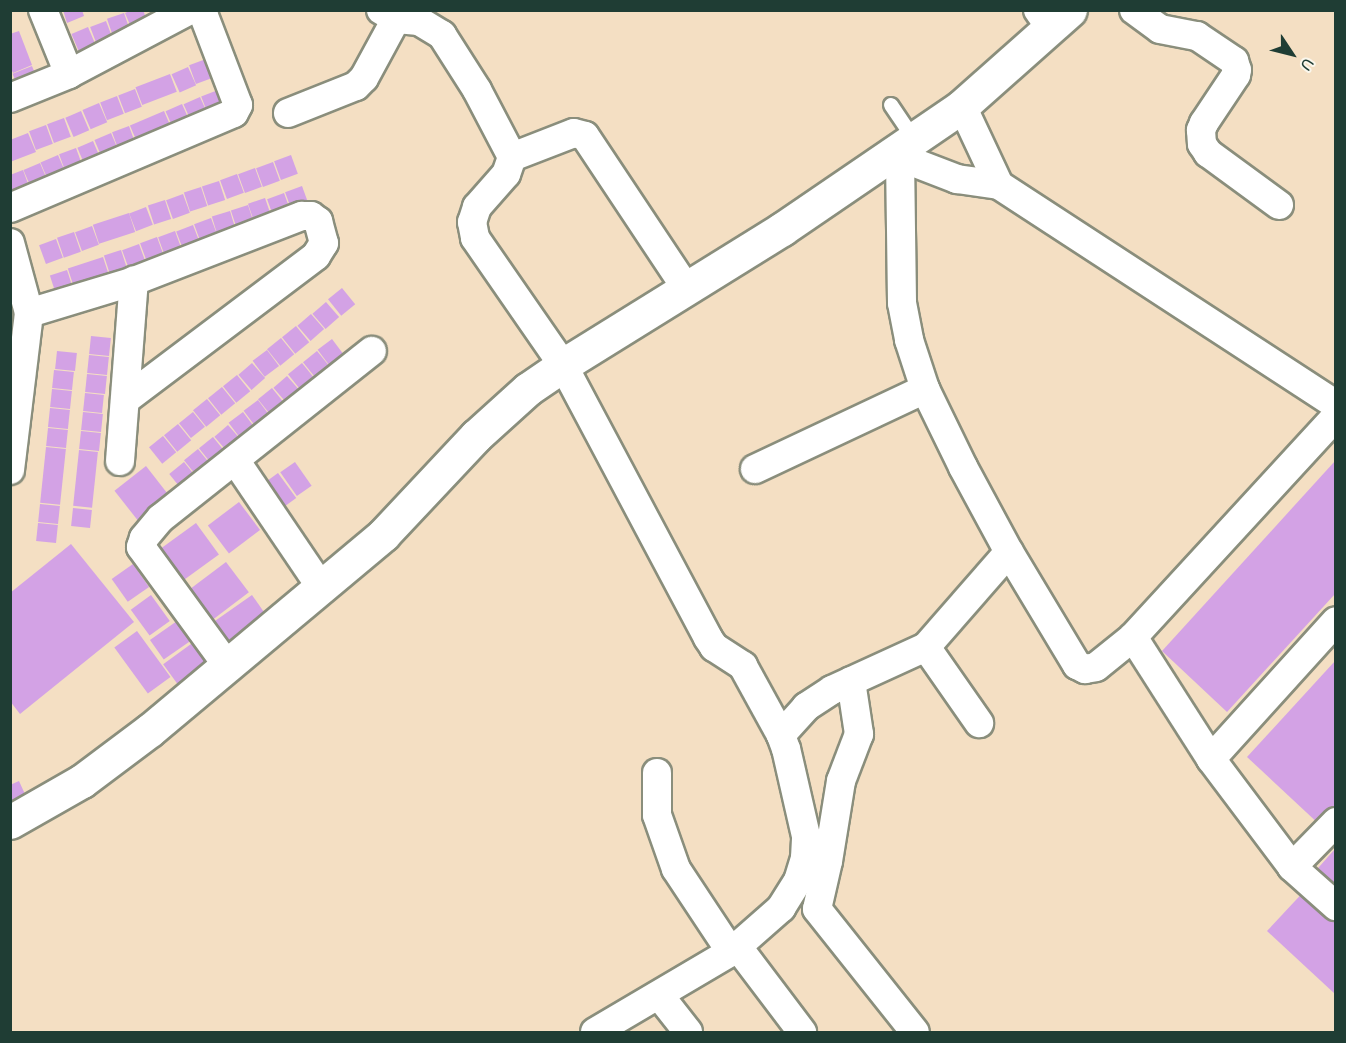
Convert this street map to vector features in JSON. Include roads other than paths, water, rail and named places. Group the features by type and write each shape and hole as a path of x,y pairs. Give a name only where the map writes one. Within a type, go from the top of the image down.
{"street":[{"path":"43,10 69,74"},
{"path":"10,98 69,74 190,10"},
{"path":"10,208 234,113 238,105 200,10"},
{"path":"1134,10 1160,29 1197,36 1234,61 1236,75 1204,123 1201,130 1202,144 1208,153 1279,205"},
{"path":"288,113 356,86 364,78 389,15 419,21 442,35 477,90 512,157 506,174 477,207 472,222 474,235 563,364 708,638 714,647 743,666 781,735 786,749 806,836 805,858 792,894 760,929 734,949 659,996 595,1032"},
{"path":"10,822 82,781 108,762 321,587 383,535 502,410 563,364 782,229 902,150 962,106 1053,16"},
{"path":"962,106 999,185"},
{"path":"512,157 574,133 585,136 686,288"},
{"path":"902,150 957,179 999,185 1335,405"},
{"path":"902,150 902,303 909,340 926,389 963,467 1009,552 1077,665 1085,669 1096,667 1133,637 1335,416"},
{"path":"28,313 134,281 302,216 314,217 324,238 323,246 316,256 126,399"},
{"path":"10,243 28,313 10,470"},
{"path":"120,461 134,281"},
{"path":"227,665 141,547 147,532 372,351"},
{"path":"755,469 926,389"},
{"path":"235,460 321,587"},
{"path":"781,735 806,707 851,681 926,647 1009,552"},
{"path":"1211,759 1335,621"},
{"path":"1133,637 1211,759 1292,867 1335,906"},
{"path":"926,647 979,723"},
{"path":"817,909 828,861 841,781 858,734 851,681"},
{"path":"657,773 657,816 676,869 734,949 802,1032"},
{"path":"1292,867 1335,822"},
{"path":"792,894 817,909 915,1032"},
{"path":"659,996 688,1032"}],"lane":[{"path":"891,105 902,150"}]}
